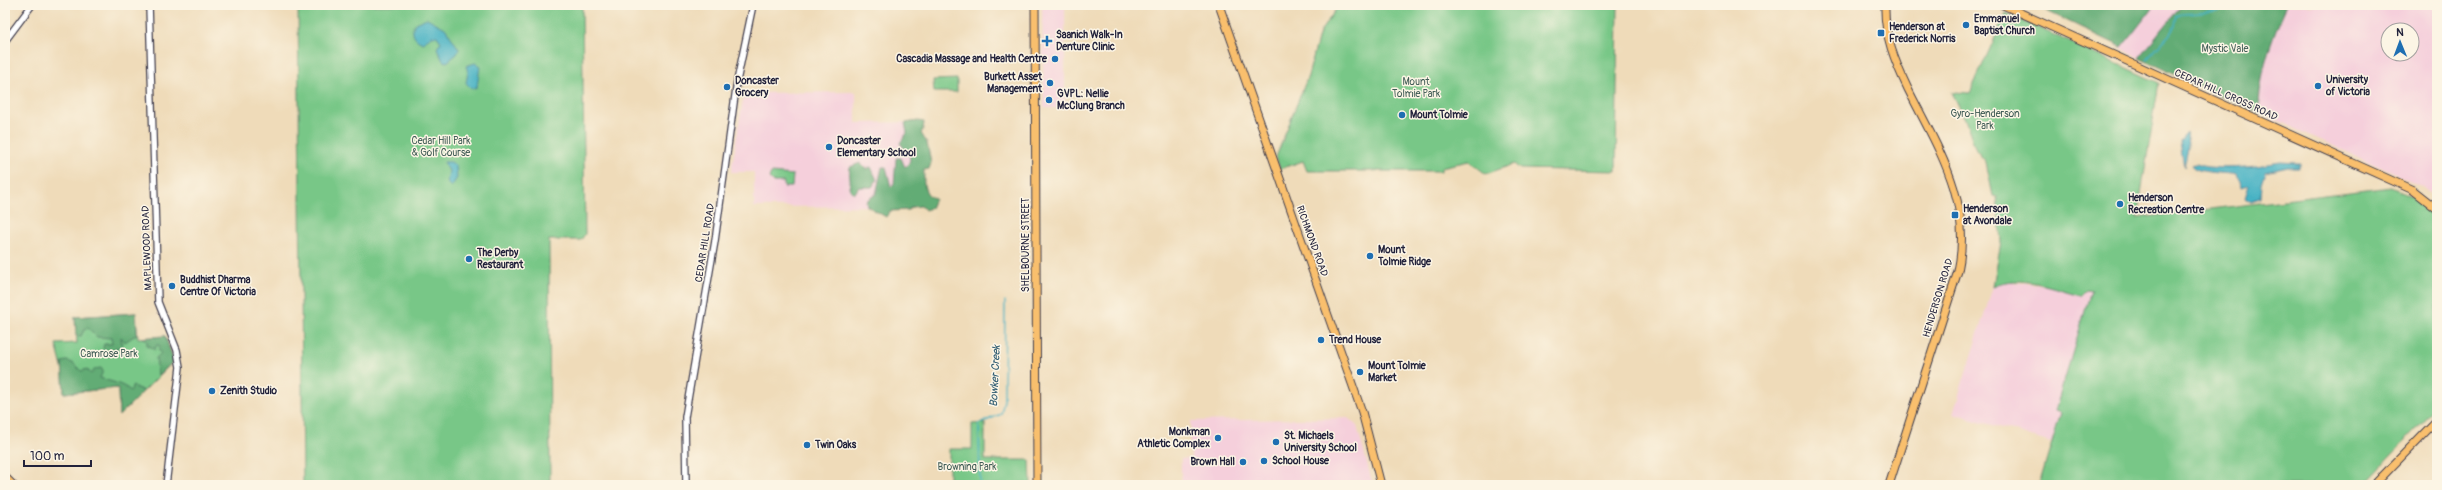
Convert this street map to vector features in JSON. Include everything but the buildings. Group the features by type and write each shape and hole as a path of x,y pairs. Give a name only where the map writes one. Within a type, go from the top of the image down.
{"main road":[{"name":"SHELBOURNE STREET","path":"1035,5 1037,485"},
{"name":"RICHMOND ROAD","path":"1219,5 1359,405 1381,485"},
{"name":"HENDERSON ROAD","path":"1885,5 1891,51 1953,183 1961,213 1962,237 1958,271 1889,485"},
{"name":"CEDAR HILL CROSS ROAD","path":"2003,5 2413,190 2437,209"},
{"path":"2374,485 2437,420"},
{"path":"5,477 13,485"}],"street":[{"path":"5,41 32,5"},
{"name":"MAPLEWOOD ROAD","path":"149,5 158,302 177,350 180,367 166,485"},
{"name":"CEDAR HILL ROAD","path":"686,485 686,417 714,246 737,81 753,5"}],"shaded area":[{"path":"1042,5 1065,5 1065,108 1046,108 1044,106"},
{"name":"University of Victoria","path":"2036,5 2437,5 2437,199 2422,186 2139,58 2077,23"},
{"name":"Doncaster Elementary School","path":"856,92 856,123 921,122 923,206 754,207 754,172 731,172 744,93"},
{"path":"2004,281 2091,291 2056,411 2061,412 2051,443 1953,413 1993,286"},
{"name":"St. Michaels University School","path":"1348,418 1357,426 1373,485 1181,485 1181,459 1191,458 1191,421"}],"green space":[{"name":"Cedar Hill Park & Golf Course","path":"298,5 582,5 585,234 581,240 549,240 550,485 303,485"},
{"name":"Mount Tolmie Park","path":"1339,5 1618,5 1616,171 1520,169 1514,164 1486,174 1469,161 1441,167 1441,171 1307,171 1303,161 1280,169 1276,157 1308,76 1320,32"},
{"path":"2034,5 2155,5 2122,47"},
{"name":"Mystic Vale","path":"2182,5 2287,5 2276,30 2263,71 2259,99 2259,113 2139,58"},
{"name":"Gyro-Henderson Park","path":"2006,13 2159,83 2137,218 2391,187 2414,198 2437,219 2437,408 2363,485 2039,485 2061,413 2055,411 2091,291 2086,290 2081,295 2037,283 2014,281 2003,282 1993,286 2001,242 1997,197 1993,196 1986,162 1976,150 1965,119 1952,92 1970,93"},
{"path":"957,79 957,92 934,92 933,80"},
{"path":"918,121 924,122 921,133 927,143 931,163 929,169 924,170 925,187 928,194 935,199 931,208 925,210 921,206 912,207 908,210 890,211 886,217 867,206 866,201 876,194 882,167 886,167 891,187 894,184 896,158 901,158 905,167 910,161 909,155 900,143 907,133 905,123"},
{"path":"860,163 866,169 871,167 877,180 872,187 859,187 855,193 851,191 849,187 850,167"},
{"path":"771,173 793,175 792,187 784,187 784,182 773,182 769,178"},
{"name":"Camrose Park","path":"136,313 138,338 165,336 174,361 119,416 118,388 64,393 63,371 56,344 77,343 75,317"},
{"path":"136,313 137,334 125,342 121,337 122,348 115,348 114,355 109,356 103,348 104,344 112,344 111,338 97,337 88,328 84,330 81,336 76,336 75,317"},
{"path":"165,336 174,361 158,376 156,358 161,353 158,350 160,346 157,345 154,350 150,346 147,347 147,341 143,338"},
{"path":"67,361 73,363 81,371 87,369 91,374 95,369 101,368 103,371 100,378 120,384 131,391 132,386 144,391 119,416 118,388 64,393 62,362"},
{"name":"Browning Park","path":"985,423 985,460 1030,460 1031,485 949,485 949,449 972,449 972,424"}],"water":[{"path":"427,18 445,28 459,49 457,54 447,62 443,61 437,48 441,42 437,36 431,36 424,43 414,36 413,30 415,23"},
{"path":"475,63 480,66 477,87 472,89 466,83 468,72 466,66"},
{"path":"2187,133 2188,147 2184,167 2180,141"},
{"path":"444,162 451,162 456,166 457,178 451,187 447,183 449,171"},
{"path":"2279,162 2300,163 2300,167 2288,167 2265,172 2261,184 2260,199 2251,202 2245,198 2249,185 2242,187 2241,181 2236,175 2199,170 2191,165 2195,164 2217,168 2235,168"}],"waterway":[{"path":"2147,59 2169,35 2175,26 2177,16 2184,13 2217,11 2238,5"},
{"name":"Bowker Creek","path":"980,485 979,424 1001,414 1004,400 1005,301"}],"place":[{"name":"Emmanuel Baptist Church","path":"1966,25"},
{"name":"Henderson at Frederick Norris","path":"1881,33"},
{"name":"Saanich Walk-In Denture Clinic","path":"1047,41"},
{"name":"Cascadia Massage and Health Centre","path":"1055,59"},
{"name":"Burkett Asset Management","path":"1050,83"},
{"name":"University of Victoria","path":"2318,86"},
{"name":"Doncaster Grocery","path":"727,87"},
{"name":"GVPL: Nellie McClung Branch","path":"1049,100"},
{"name":"Mount Tolmie","path":"1402,115"},
{"name":"Doncaster Elementary School","path":"829,147"},
{"name":"Henderson Recreation Centre","path":"2120,204"},
{"name":"Henderson at Avondale","path":"1955,215"},
{"name":"Mount Tolmie Ridge","path":"1370,256"},
{"name":"The Derby Restaurant","path":"469,259"},
{"name":"Buddhist Dharma Centre Of Victoria","path":"172,286"},
{"name":"Trend House","path":"1321,340"},
{"name":"Mount Tolmie Market","path":"1360,372"},
{"name":"Zenith Studio","path":"212,391"},
{"name":"Monkman Athletic Complex","path":"1218,438"},
{"name":"St. Michaels University School","path":"1276,442"},
{"name":"Twin Oaks","path":"807,445"},
{"name":"School House","path":"1264,461"},
{"name":"Brown Hall","path":"1243,462"}]}
